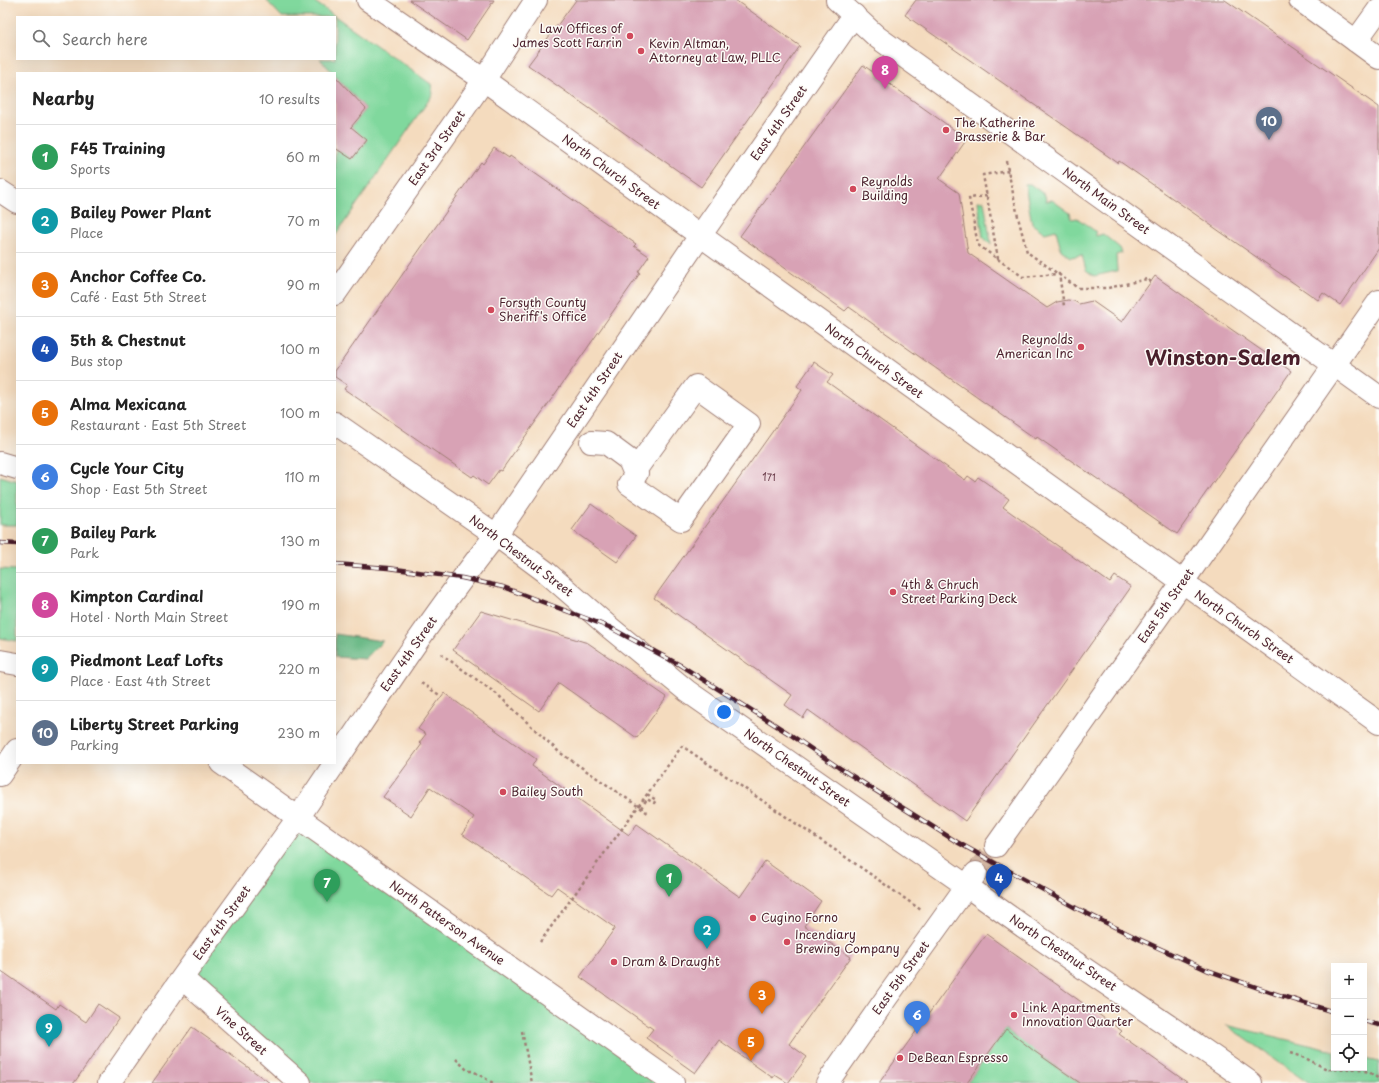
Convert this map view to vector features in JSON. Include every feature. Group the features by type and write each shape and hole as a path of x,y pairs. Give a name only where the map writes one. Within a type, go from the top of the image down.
{"street":[{"name":"North Church Street","path":"368,0 484,80 1182,583 1379,723"},
{"name":"East 3rd Street","path":"336,293 484,80 536,0"},
{"name":"North Main Street","path":"837,0 859,8 877,37 1379,396"},
{"path":"1300,0 1379,58"},
{"name":"East 4th Street","path":"336,762 462,578 496,536 700,236 859,8"},
{"path":"1356,41 1379,9"},
{"path":"0,191 16,201"},
{"name":"East 5th Street","path":"996,846 1379,301"},
{"path":"696,386 750,424 681,520 629,484 637,473 634,472 696,386"},
{"name":"North Chestnut Street","path":"336,424 546,572 609,627 687,691 971,880 1000,911 1195,1043 1251,1083"},
{"path":"571,426 591,442 598,452 623,470 634,472"},
{"path":"0,463 16,468"},
{"path":"0,661 16,664"},
{"path":"0,775 16,751"},
{"name":"North Patterson Avenue","path":"222,764 673,1083"},
{"name":"East 4th Street","path":"109,1083 182,978 298,818 334,764"},
{"name":"East 5th Street","path":"827,1083 884,1000 971,880"},
{"name":"Vine Street","path":"182,978 300,1083"}],"path":[{"path":"1006,161 1027,252 1078,288 1108,288 1147,279 1151,282"},
{"path":"998,259 983,175 1008,171"},
{"path":"987,196 969,198 978,245 1023,277 1059,274"},
{"path":"1059,274 1064,306"},
{"path":"441,654 498,695 559,752 648,813"},
{"path":"421,682 441,696"},
{"path":"540,942 682,746 921,910"},
{"path":"641,808 647,799 654,803 656,800 647,794"},
{"path":"522,1031 532,1083"},
{"path":"1290,1053 1305,1058 1327,1069 1360,1070 1369,1072 1379,1080"},
{"path":"456,1059 468,1071 473,1071 493,1083"}],"green space":[{"path":"266,0 312,0 335,16 281,16"},
{"path":"336,17 431,84 433,94 336,235 336,150 337,149 352,159 367,141 351,127 366,109 336,77 336,72 332,72 321,60 336,60"},
{"path":"1025,184 1030,184 1045,195 1046,201 1052,200 1070,213 1072,219 1077,218 1095,231 1096,236 1103,234 1120,248 1122,253 1116,255 1117,271 1094,276 1086,270 1082,255 1071,257 1061,250 1056,230 1045,233 1032,224"},
{"path":"978,201 984,201 991,244 983,238"},
{"path":"0,476 16,481 16,525 0,525"},
{"path":"0,569 16,570 16,641 0,638"},
{"path":"336,634 383,641 365,659 336,657"},
{"path":"298,818 673,1083 300,1083 182,978"},
{"path":"1226,1025 1331,1050 1331,1071 1367,1071 1367,1060 1379,1062 1379,1083 1308,1083"},
{"path":"1006,1029 1017,1038 1020,1035 1042,1057 1080,1083 967,1083"}],"building":[{"path":"409,0 494,0 467,40"},
{"path":"576,0 735,0 800,46 701,187 528,65"},
{"path":"916,0 1225,0 1379,107 1379,248 1340,305 1323,293 1318,300 1119,161 1118,163 905,15"},
{"name":"Reynolds American Inc","path":"863,65 967,139 939,179 959,193 968,253 1047,308 1057,302 1068,300 1079,304 1092,301 1122,322 1155,276 1291,371 1177,534 1037,437 1036,439 849,307 845,311 740,236"},
{"path":"336,77 366,109 351,127 367,140 352,159 336,149"},
{"path":"494,148 509,158 510,156 636,244 634,246 649,256 638,272 640,273 501,471 499,470 488,485 474,475 472,477 344,389 347,385 336,378 336,370 481,162 483,164"},
{"name":"4th & Chruch Street Parking Deck","path":"814,362 833,375 827,382 965,480 968,476 975,481 978,477 1009,499 1003,507 1110,583 1115,576 1131,587 965,821 808,710 803,718 785,705 792,695 654,598 802,390 797,386"},
{"path":"591,504 636,536 617,562 572,530"},
{"path":"481,611 588,643 667,697 637,738 559,683 539,711 453,650"},
{"path":"444,693 536,759 532,766 629,835 637,824 740,897 765,861 821,901 804,926 851,957 789,1044 807,1057 788,1083 775,1075 773,1078 719,1040 695,1073 646,1038 653,1029 580,977 615,928 557,887 551,895 462,834 474,817 430,787 411,816 383,797 422,744 419,743 426,734 418,729"},
{"name":"Link Apartments Innovation Quarter","path":"986,934 1122,1031 1119,1034 1188,1083 1080,1083 1034,1051 1006,1029 967,1083 879,1083"},
{"path":"0,970 56,1009 59,1004 86,1022 98,1004 119,1018 74,1083 0,1083"},
{"path":"192,1027 270,1083 152,1083"}],"tunnel":[{"path":"976,873 996,846"}],"railway":[{"path":"0,543 16,544"},
{"path":"336,564 388,568 462,578 503,587 609,627 680,665 957,842 1076,908 1207,970 1331,1011"},
{"path":"1367,1022 1379,1025"}],"place":[{"name":"Law Offices of James Scott Farrin","path":"630,36"},
{"name":"Kevin Altman, Attorney at Law, PLLC","path":"641,51"},
{"name":"Kimpton Cardinal","path":"885,89"},
{"name":"The Katherine Brasserie & Bar","path":"946,130"},
{"name":"Liberty Street Parking","path":"1269,140"},
{"name":"Reynolds Building","path":"853,189"},
{"name":"Forsyth County Sheriff's Office","path":"491,310"},
{"name":"Reynolds American Inc","path":"1081,347"},
{"name":"4th & Chruch Street Parking Deck","path":"893,592"},
{"name":"Bailey South","path":"503,792"},
{"name":"F45 Training","path":"669,897"},
{"name":"5th & Chestnut","path":"999,897"},
{"name":"Bailey Park","path":"327,902"},
{"name":"Cugino Forno","path":"753,918"},
{"name":"Incendiary Brewing Company","path":"787,942"},
{"name":"Bailey Power Plant","path":"707,949"},
{"name":"Dram & Draught","path":"614,962"},
{"name":"Anchor Coffee Co.","path":"762,1014"},
{"name":"Link Apartments Innovation Quarter","path":"1014,1015"},
{"name":"Cycle Your City","path":"917,1034"},
{"name":"Piedmont Leaf Lofts","path":"49,1047"},
{"name":"DeBean Espresso","path":"900,1058"},
{"name":"Alma Mexicana","path":"751,1061"}],"district":[{"name":"Winston-Salem","path":"1223,358"}]}
